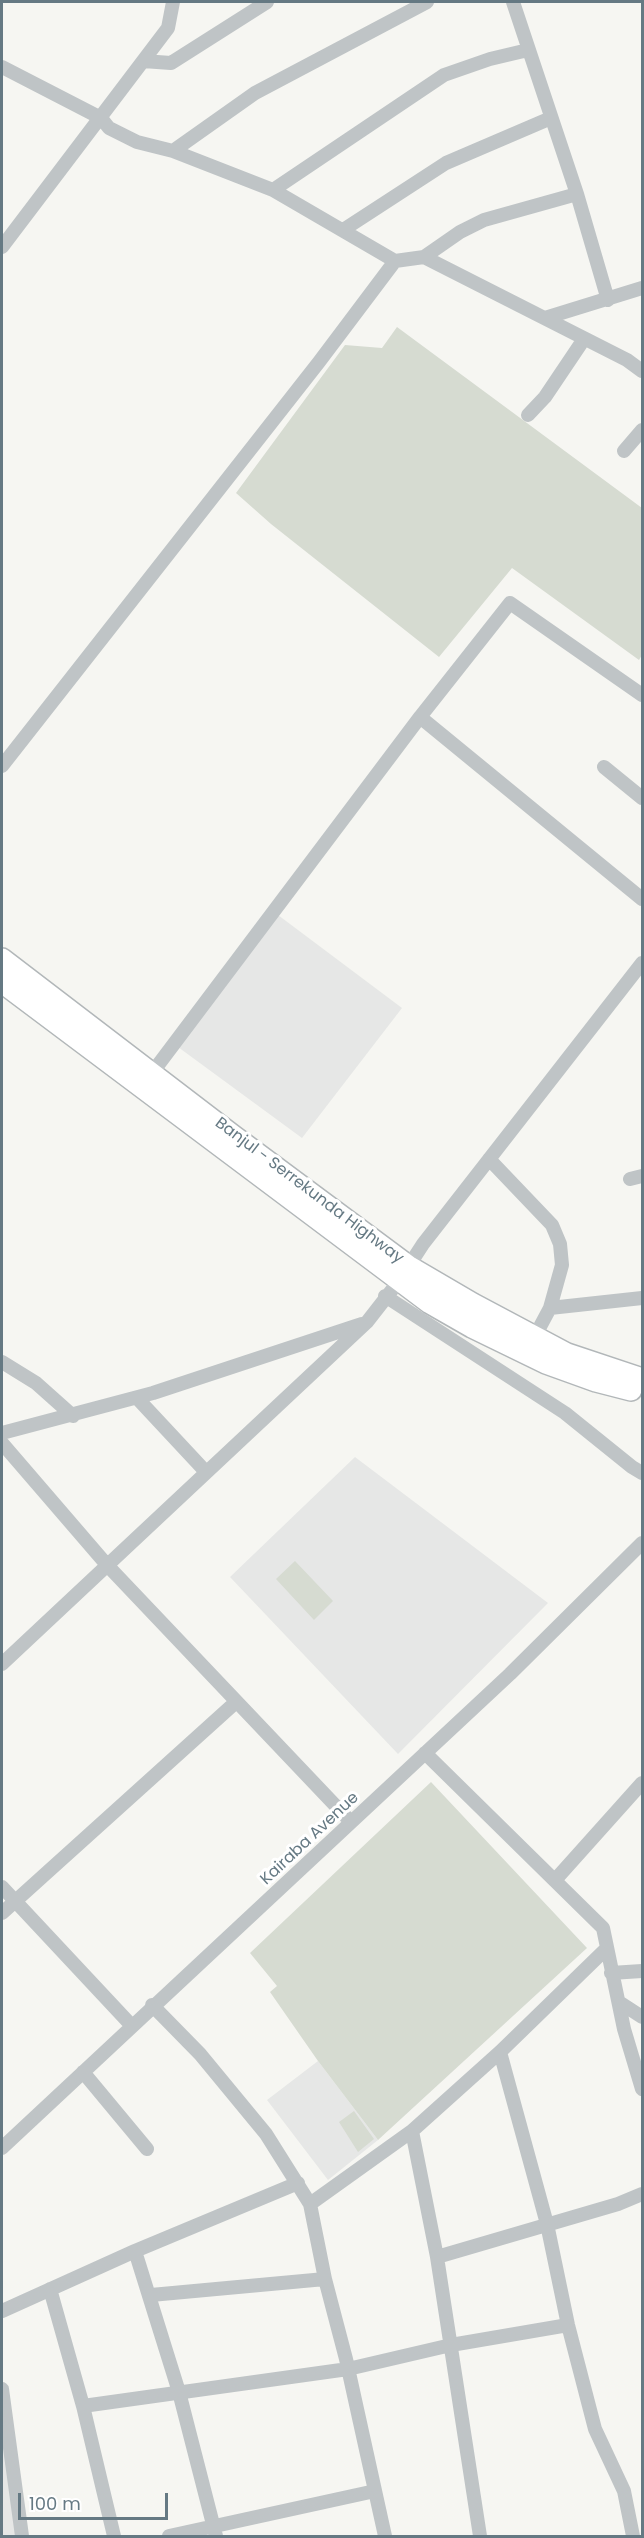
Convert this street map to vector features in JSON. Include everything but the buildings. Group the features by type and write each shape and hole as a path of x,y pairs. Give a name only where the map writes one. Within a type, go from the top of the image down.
{"highway":[{"name":"Banjul - Serrekunda Highway","path":"2,958 152,1073 397,1281 567,1354 642,1379"},
{"name":"Banjul - Serrekunda Highway","path":"2,982 397,1281 472,1328 514,1348 596,1381 642,1392"}],"street":[{"path":"2,247 168,28 173,2"},
{"path":"143,61 171,63 267,2"},
{"path":"173,151 255,93 426,2"},
{"path":"513,2 578,194 608,300"},
{"path":"273,190 444,75 490,59 528,50"},
{"path":"2,67 101,118 109,128 137,142 173,151 273,190 395,261 424,257 460,232 484,220 578,194"},
{"path":"343,230 446,163 551,118"},
{"path":"424,257 627,360 642,371"},
{"path":"2,766 312,371 395,261"},
{"path":"545,318 642,288"},
{"path":"528,415 545,397 584,339"},
{"path":"624,451 642,430"},
{"path":"152,1073 420,717 510,603 641,691"},
{"path":"420,717 642,899"},
{"path":"604,767 642,798"},
{"path":"2,1664 367,1322 489,1159 642,963"},
{"path":"489,1159 552,1225 560,1244 562,1265 550,1308 534,1338"},
{"path":"397,1281 637,1470 642,1480"},
{"path":"550,1308 642,1298"},
{"path":"2,1433 136,1398 367,1322"},
{"path":"2,1362 36,1383 73,1416"},
{"path":"136,1398 206,1472"},
{"path":"2,1443 107,1564 351,1822"},
{"name":"Kairaba Avenue","path":"2,2148 510,1674 640,1542"},
{"path":"2,1913 236,1702"},
{"path":"425,1753 556,1879 603,1928 624,2030 642,2089"},
{"path":"556,1879 642,1783"},
{"path":"2,1887 132,2026"},
{"path":"310,2204 412,2131 500,2052 607,1948"},
{"path":"611,1973 642,1971"},
{"path":"619,2002 642,2017"},
{"path":"152,2006 200,2054 258,2125 310,2204 325,2279 348,2369 385,2536"},
{"path":"500,2052 547,2224 568,2325 595,2429 624,2491 633,2536"},
{"path":"83,2072 147,2149"},
{"path":"412,2131 437,2257 480,2536"},
{"path":"2,2311 135,2251 298,2183"},
{"path":"437,2257 618,2204 642,2194"},
{"path":"135,2251 151,2295 179,2392 215,2531"},
{"path":"151,2295 325,2279"},
{"path":"50,2289 83,2406 114,2536"},
{"path":"83,2406 348,2369 451,2345 568,2325"},
{"path":"2,2389 22,2536"},
{"path":"169,2536 215,2531 375,2491"}],"shaded area":[{"path":"397,327 642,508 642,655 639,660 512,568 439,657 271,524 236,493 345,345 382,348"},
{"path":"278,915 402,1008 302,1138 178,1047"},
{"path":"355,1457 548,1603 398,1754 230,1577"},
{"path":"295,1561 333,1601 314,1620 276,1579"},
{"path":"431,1782 587,1948 378,2140 318,2061 270,1992 277,1986 250,1953"},
{"path":"318,2061 378,2140 328,2180 267,2100"},
{"path":"354,2111 374,2139 358,2152 339,2122"},
{"path":"2,2431 16,2536 2,2536"}]}
